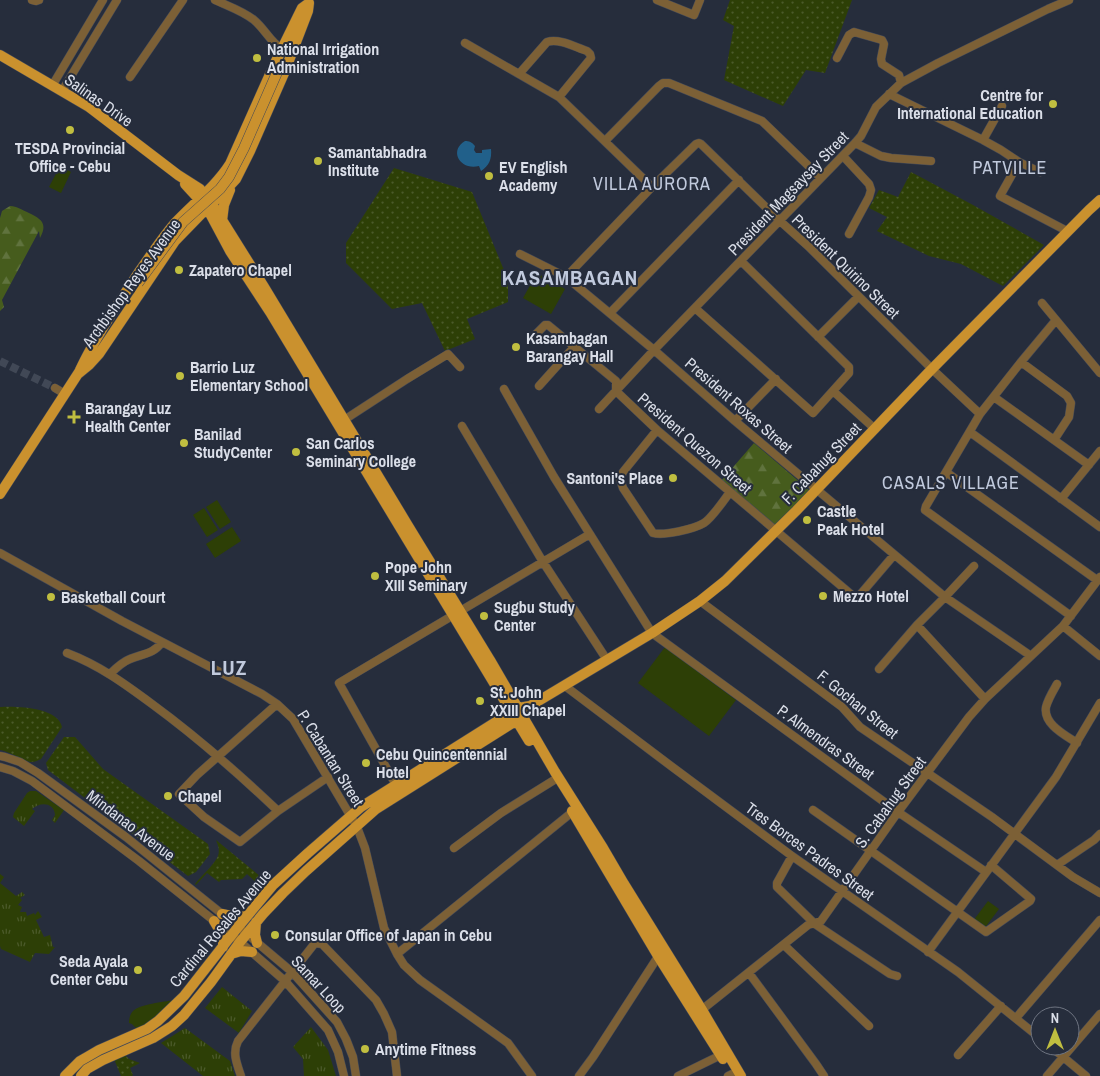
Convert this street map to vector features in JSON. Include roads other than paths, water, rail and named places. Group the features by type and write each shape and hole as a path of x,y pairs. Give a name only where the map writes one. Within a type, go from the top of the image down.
{"main road":[{"name":"Archbishop Reyes Avenue","path":"78,374 90,349 134,279 163,238 225,171 302,8 309,1"},
{"name":"Archbishop Reyes Avenue","path":"0,494 138,283 183,222 220,189 229,177 244,148 309,1"},
{"path":"178,221 184,220 189,226 202,220 219,222 224,202 250,151 285,71 308,11 309,1"},
{"name":"Salinas Drive","path":"0,55 89,107 178,175 209,206 219,222 230,251 341,422 575,810 603,848 661,952 699,1012"},
{"path":"225,171 228,178 235,179"},
{"name":"Archbishop Reyes Avenue","path":"78,374 99,354 176,241 235,179"},
{"name":"F. Cabahug Street","path":"517,714 652,633 700,601 724,581 776,531 1067,231 1100,200"},
{"name":"Cardinal Rosales Avenue","path":"80,1076 87,1069 103,1060 153,1038 172,1026 184,1015 231,954 248,915 277,882 351,816 396,784 517,714"},
{"name":"Cardinal Rosales Avenue","path":"65,1076 86,1057 147,1029 158,1021 184,996 223,947 256,922 283,893 376,809 517,714"},
{"path":"223,947 223,936 218,917 242,917 248,915"},
{"path":"256,922 255,935 257,942"},
{"path":"231,954 241,951 252,952"},
{"path":"699,1012 734,1076"},
{"path":"699,1012 734,1076"}],"street":[{"path":"32,0 38,0"},
{"path":"52,86 103,0"},
{"path":"62,91 117,0"},
{"path":"130,77 183,0"},
{"path":"215,0 248,16 264,29 272,41 282,49"},
{"path":"658,0 694,15 700,0"},
{"name":"President Magsaysay Street","path":"599,409 843,156 861,136 876,108 901,83 947,58 1066,1"},
{"path":"837,58 850,35 854,32 882,40 884,44 882,64 899,75 901,83"},
{"path":"519,74 547,42 550,41 557,40 590,54 590,58 559,97"},
{"path":"465,43 559,97 652,187 566,277"},
{"path":"605,142 659,86 669,83 762,121 821,178"},
{"path":"889,94 983,140 1019,162 1040,172"},
{"path":"983,140 1002,106"},
{"path":"855,143 881,156 931,162"},
{"name":"President Quirino Street","path":"652,187 696,144 701,144 980,414"},
{"path":"843,156 869,184 870,190 869,197 849,234"},
{"path":"1019,162 1000,196 1067,231"},
{"path":"610,313 739,180"},
{"name":"President Roxas Street","path":"520,254 566,277 945,598 1031,656"},
{"path":"695,308 813,413 849,373 849,367 741,261"},
{"path":"818,336 858,297"},
{"path":"1042,303 1100,373"},
{"path":"1056,320 1020,362 980,414 925,510 1071,616"},
{"name":"President Quezon Street","path":"534,336 545,325 551,327 616,380 616,392 657,430 853,596 859,596 894,555"},
{"path":"539,386 574,347"},
{"path":"341,422 448,354 460,367"},
{"path":"1020,362 1067,396 1071,403 1069,417 1054,440"},
{"path":"735,420 776,379"},
{"path":"55,388 65,394"},
{"path":"504,389 545,462 652,633"},
{"path":"833,391 875,429"},
{"path":"994,397 1089,465"},
{"path":"462,426 543,562 607,660"},
{"path":"657,430 623,472 620,479 623,488 653,533 659,535 666,534 705,522 730,492"},
{"path":"970,432 1099,525"},
{"path":"1061,499 1100,451"},
{"path":"946,472 1099,578"},
{"path":"396,784 339,683 590,534"},
{"name":"P. Cabantan Street","path":"0,553 162,642 262,694 294,719 357,827 365,848 384,928 404,965 420,980 508,1043 532,1076"},
{"path":"879,668 974,566"},
{"name":"S. Cabahug Street","path":"699,1012 808,925 821,921 927,772 969,717 985,699 1063,626 1099,578"},
{"name":"F. Gochan Street","path":"700,601 842,707 860,727 1014,833 1073,877 1100,893"},
{"path":"917,625 985,699"},
{"path":"1063,626 1100,656"},
{"name":"P. Almendras Street","path":"652,633 898,812 988,868 1030,898 1030,901 986,932 957,912"},
{"path":"110,674 129,659 154,651 162,642"},
{"path":"67,653 110,674 170,717 196,737 278,811"},
{"path":"1057,684 1046,707 1046,714 1054,726 1076,743"},
{"name":"Tres Borces Padres Street","path":"564,686 792,856 958,972 1030,1030"},
{"path":"928,952 1056,777 1100,703"},
{"path":"277,704 196,775 179,794 204,817 240,842 278,811 328,778"},
{"name":"Mindanao Avenue","path":"0,756 20,762 38,773 130,841 239,934"},
{"name":"Mindanao Avenue","path":"0,767 13,771 32,781 218,917"},
{"path":"454,848 501,813 556,778"},
{"path":"397,954 575,810"},
{"path":"813,810 957,912"},
{"path":"1057,865 1100,834"},
{"path":"792,856 776,885 815,924 890,974 897,976"},
{"path":"1016,1018 1100,920"},
{"name":"Samar Loop","path":"239,934 257,942 292,972 336,1022 346,1039 353,1057 356,1076"},
{"name":"Samar Loop","path":"239,934 252,952 284,981 328,1030 338,1052 344,1076"},
{"path":"241,1076 235,1054 235,1047 238,1041 315,943 322,944 376,1000 392,1032 397,1076"},
{"path":"784,945 869,1026"},
{"path":"580,1076 661,952"},
{"path":"749,972 824,1076"},
{"path":"958,1055 1001,1006"},
{"path":"1047,1076 1100,1014"},
{"path":"678,1076 721,1055"},
{"path":"1064,1057 1086,1076"}],"water":[{"path":"465,141 475,146 474,150 476,153 482,153 482,150 491,149 489,162 481,171 479,166 467,166 459,159 457,150"}],"tunnel":[{"path":"0,361 55,388"}],"place":[{"name":"National Irrigation Administration","path":"257,58"},
{"name":"Centre for International Education","path":"1053,104"},
{"name":"TESDA Provincial Office - Cebu","path":"70,130"},
{"name":"Samantabhadra Institute","path":"318,161"},
{"name":"EV English Academy","path":"489,176"},
{"name":"Zapatero Chapel","path":"179,270"},
{"name":"Kasambagan Barangay Hall","path":"516,347"},
{"name":"Barrio Luz Elementary School","path":"180,376"},
{"name":"Barangay Luz Health Center","path":"74,417"},
{"name":"Banilad StudyCenter","path":"184,443"},
{"name":"San Carlos Seminary College","path":"296,452"},
{"name":"Santoni's Place","path":"673,478"},
{"name":"Castle Peak Hotel","path":"807,520"},
{"name":"Pope John XIII Seminary","path":"375,576"},
{"name":"Mezzo Hotel","path":"823,596"},
{"name":"Basketball Court","path":"51,597"},
{"name":"Sugbu Study Center","path":"484,616"},
{"name":"St. John XXIII Chapel","path":"480,701"},
{"name":"Cebu Quincentennial Hotel","path":"366,763"},
{"name":"Chapel","path":"168,796"},
{"name":"Consular Office of Japan in Cebu","path":"275,935"},
{"name":"Seda Ayala Center Cebu","path":"138,970"},
{"name":"Anytime Fitness","path":"365,1049"}],"district":[{"name":"PATVILLE","path":"1010,168"},
{"name":"VILLA AURORA","path":"652,184"},
{"name":"KASAMBAGAN","path":"570,278"},
{"name":"CASALS VILLAGE","path":"951,483"},
{"name":"LUZ","path":"229,668"}]}
